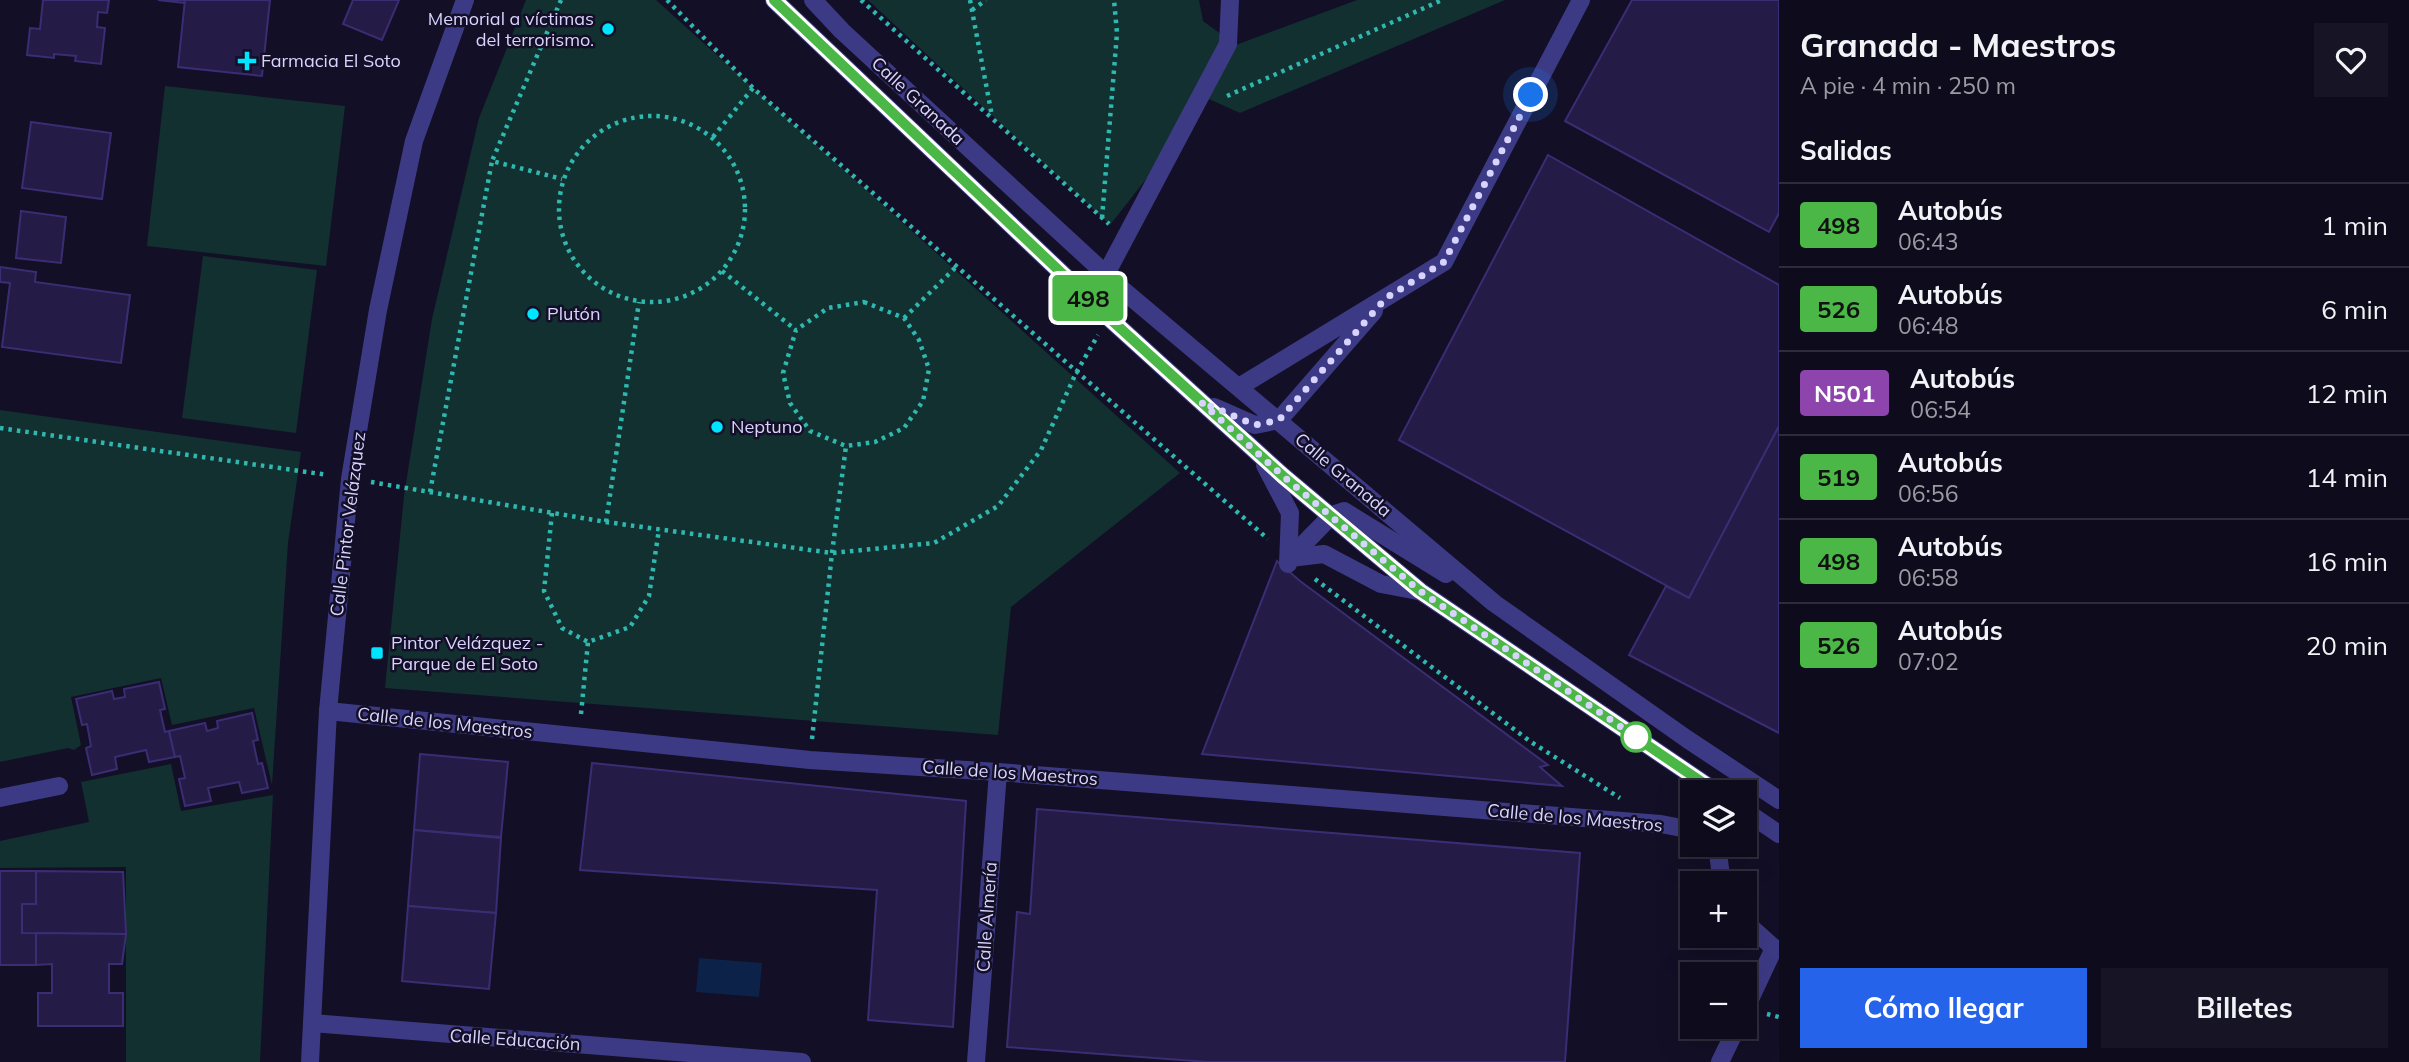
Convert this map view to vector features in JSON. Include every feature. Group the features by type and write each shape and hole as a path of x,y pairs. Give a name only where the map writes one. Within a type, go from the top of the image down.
{"street":[{"name":"Calle Pintor Velázquez","path":"310,1062 328,712 350,479 378,310 414,142 466,0"},
{"name":"Calle Granada","path":"774,0 1109,318 1261,456 1420,591 1699,780"},
{"name":"Calle Granada","path":"813,0 842,31 1106,274 1494,603 1687,739 1779,800"},
{"path":"1106,274 1228,44 1230,0"},
{"path":"1239,387 1444,262 1581,0"},
{"path":"1201,402 1255,425 1279,420 1386,298"},
{"path":"1261,456 1290,513 1289,563"},
{"path":"1289,563 1332,515 1344,512 1494,603"},
{"path":"1289,563 1324,554 1381,584 1420,591"},
{"name":"Calle de los Maestros","path":"328,712 810,760 998,772 1661,824 1680,828"},
{"name":"Calle Almería","path":"976,1062 998,772"},
{"path":"0,798 59,786"},
{"path":"1757,819 1779,834"},
{"path":"1757,932 1776,948 1757,986"},
{"name":"Calle Educación","path":"312,1023 802,1062"},
{"path":"1720,1062 1731,1039"}],"path":[{"path":"430,492 492,161 561,0"},
{"path":"667,0 753,88 1289,563 1531,741 1626,801"},
{"path":"861,0 1125,239"},
{"path":"970,0 993,118"},
{"path":"972,10 986,0"},
{"path":"1102,218 1117,33 1114,0"},
{"path":"1227,96 1442,0"},
{"path":"713,137 753,88"},
{"path":"665,116 713,137 734,164 745,198 741,238 722,271 703,287 674,300 639,302 603,289 572,260 558,218 562,179 582,145 620,120 665,116"},
{"path":"492,161 562,179"},
{"path":"904,318 956,267"},
{"path":"722,271 796,330"},
{"path":"606,522 639,302"},
{"path":"864,302 904,318 919,340 929,369 923,401 904,428 875,442 846,446 810,431 790,404 783,373 796,330 828,308 864,302"},
{"path":"0,428 350,479 606,522 832,553 934,543 998,506 1041,450 1076,373 1109,318"},
{"path":"810,760 846,446"},
{"path":"552,513 544,591 562,628 588,642 630,627 649,596 659,529"},
{"path":"579,737 588,642"}],"green space":[{"path":"526,0 656,0 1180,473 1011,607 998,735 385,688 404,496 432,319 479,118"},
{"path":"868,0 1199,0 1203,21 1236,45 1357,0 1505,0 1240,113 1209,99 1110,225"},
{"path":"165,86 345,106 326,266 147,246"},
{"path":"203,256 317,270 296,433 182,418"},
{"path":"0,410 301,452 288,543 272,785 254,708 172,725 161,678 71,697 81,745 74,750 68,748 0,762"},
{"path":"171,764 181,811 273,795 260,1062 126,1062 126,867 0,868 0,841 89,822 81,782"}],"water":[{"path":"699,958 762,963 759,997 696,992"}],"building":[{"path":"43,0 109,0 107,13 98,12 97,27 105,28 101,64 75,61 76,56 54,54 54,58 27,55 30,28 40,29"},
{"path":"158,0 185,0 184,3"},
{"path":"185,0 270,0 262,76 178,67"},
{"path":"353,0 399,0 382,40 343,24"},
{"path":"1632,0 1779,0 1779,213 1769,232 1565,121"},
{"path":"31,122 111,133 102,199 22,188"},
{"path":"1548,155 1779,285 1779,426 1689,598 1399,440"},
{"path":"21,211 66,217 61,263 16,258"},
{"path":"0,267 36,272 35,282 130,295 121,363 2,347 10,283 0,282"},
{"path":"1779,426 1779,733 1629,655 1666,586 1689,598"},
{"path":"1277,561 1300,581 1548,765 1540,767 1562,786 1202,754"},
{"path":"159,682 165,709 160,710 165,732 169,731 175,757 149,762 146,750 115,757 117,769 92,775 86,748 91,746 87,724 82,725 76,699 112,691 114,699 125,697 124,689"},
{"path":"252,713 258,740 253,741 258,764 262,763 268,788 242,793 239,782 208,788 211,801 185,806 179,779 185,778 180,756 175,757 169,731 205,723 207,731 218,728 217,721"},
{"path":"420,754 508,762 501,837 414,830"},
{"path":"592,763 966,801 953,1027 868,1020 877,890 580,870"},
{"path":"1037,809 1580,853 1565,1062 1208,1062 1007,1047 1017,912 1030,914"},
{"path":"414,830 501,838 496,913 408,906"},
{"path":"0,871 36,871 36,904 22,904 22,933 36,933 36,965 0,965"},
{"path":"36,871 123,872 126,934 22,933 22,904 36,904"},
{"path":"408,906 496,913 489,989 402,981"},
{"path":"36,933 126,934 122,964 109,964 109,993 123,993 123,1026 38,1026 38,993 52,993 52,964 36,965"}],"bus line":[{"name":"498","path":"774,0 1109,318 1283,476 1420,591 1699,780"}],"place":[{"name":"Memorial a víctimas del terrorismo.","path":"608,29"},
{"name":"Farmacia El Soto","path":"247,61"},
{"name":"Plutón","path":"533,314"},
{"name":"Neptuno","path":"717,427"},
{"name":"Pintor Velázquez - Parque de El Soto","path":"377,653"}],"route":[{"path":"1531,95 1444,262 1386,298 1279,420 1255,425 1201,402 1283,476 1420,591 1636,737"}]}
